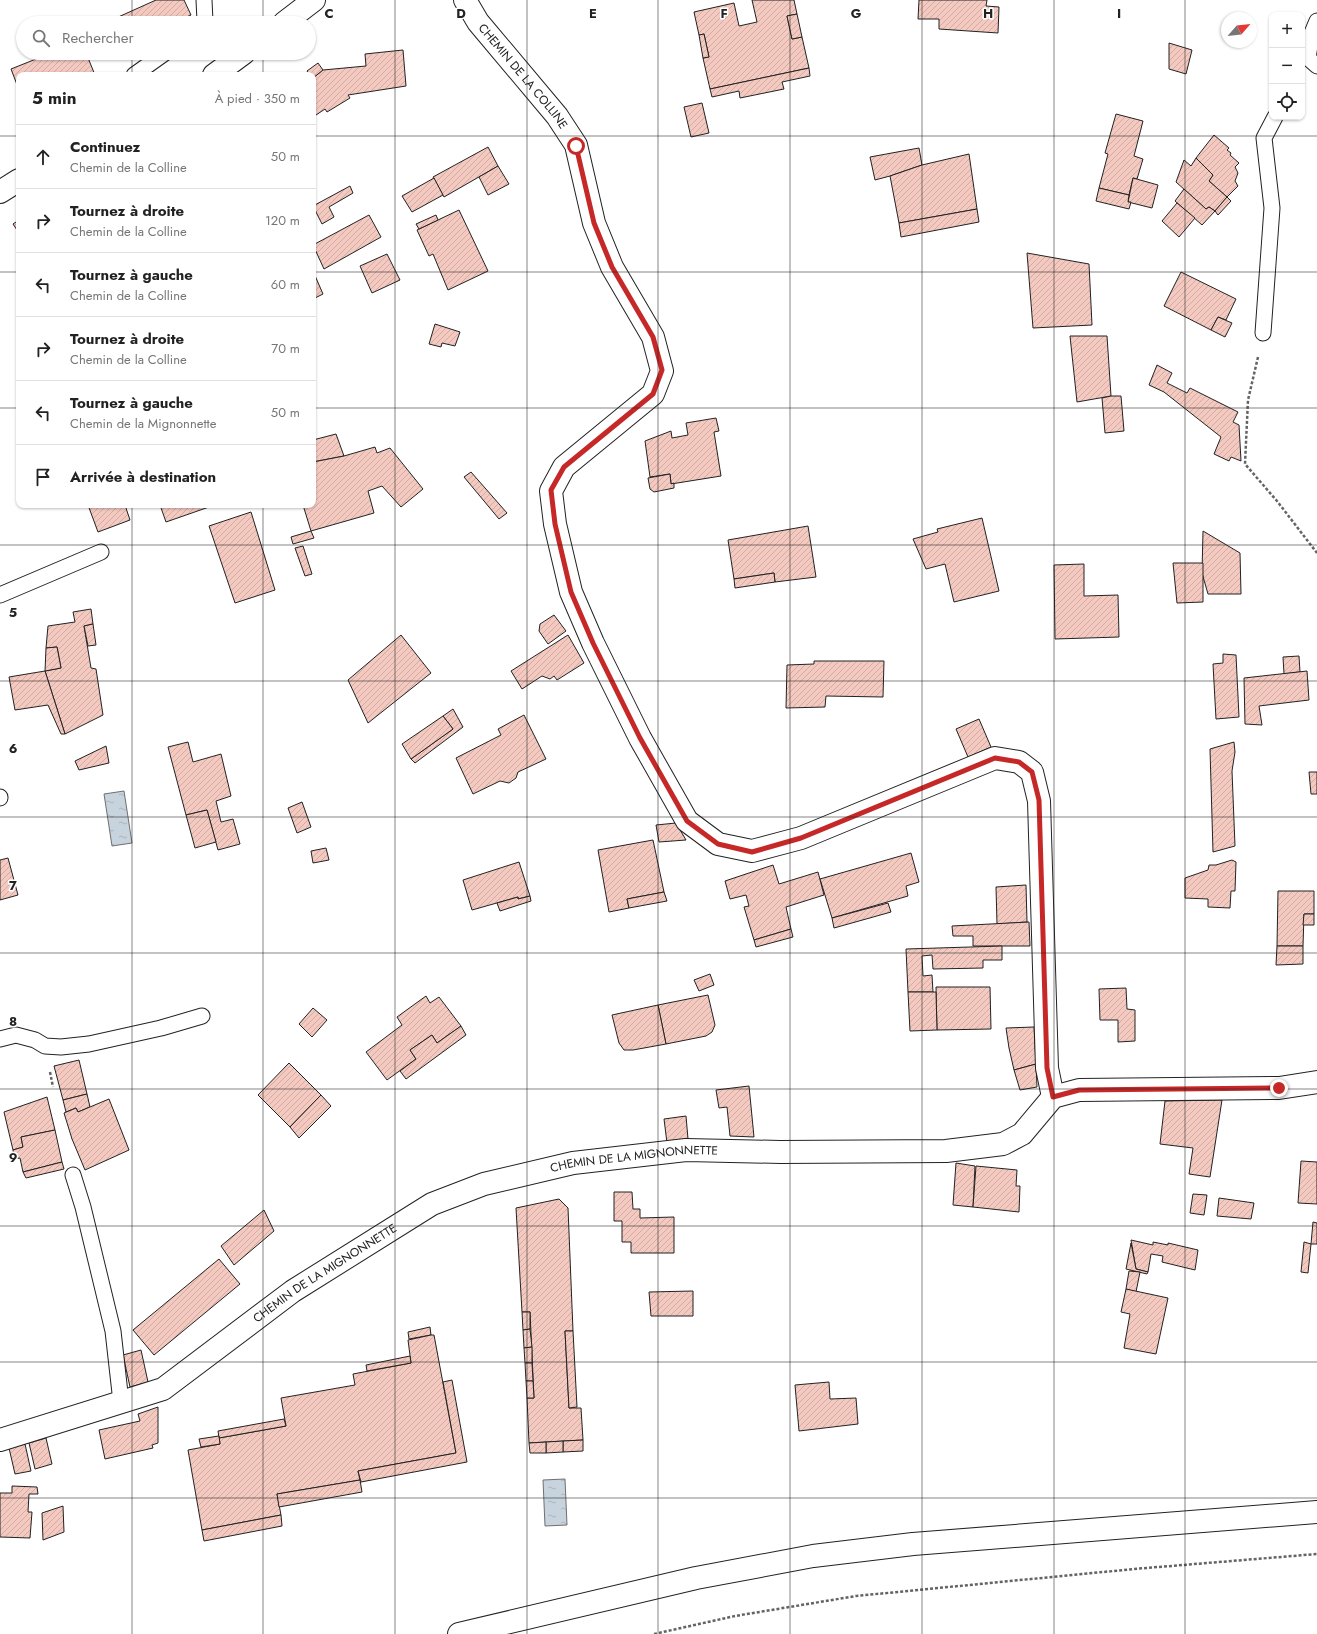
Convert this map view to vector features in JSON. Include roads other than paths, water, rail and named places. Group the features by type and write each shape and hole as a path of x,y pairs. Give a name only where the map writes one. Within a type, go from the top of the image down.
{"street":[{"path":"293,16 314,0"},
{"name":"CHEMIN DE LA COLLINE","path":"465,0 478,22 557,116 576,146 594,223 612,267 653,337 662,370 653,394 564,467 551,490 555,524 571,592 593,643 640,738 687,821 718,844 752,852 801,838 995,758 1019,762 1032,772 1039,800 1047,1068 1053,1097"},
{"path":"218,72 234,60"},
{"path":"0,192 16,182"},
{"path":"1053,1097 1079,1090 1279,1088 1317,1082"},
{"name":"CHEMIN DE LA MIGNONNETTE","path":"0,1440 163,1389 306,1283 432,1204 484,1184 574,1163 686,1150 780,1152 946,1151 1003,1144 1022,1134 1053,1097"},
{"path":"459,1634 696,1578 813,1556 913,1544 1317,1512"}],"lane":[{"path":"206,16 208,2"},
{"path":"1309,64 1312,33 1317,21"},
{"path":"138,72 155,60"},
{"path":"1263,333 1272,208 1264,138 1273,120"},
{"path":"0,595 101,552"},
{"path":"0,1039 16,1035 35,1040 45,1046 61,1047 88,1044 161,1028 202,1016"},
{"path":"73,1176 83,1207 113,1331 121,1402"}],"water":[{"path":"124,791 132,843 112,846 104,794"},
{"path":"565,1479 567,1525 545,1526 543,1480"}]}
